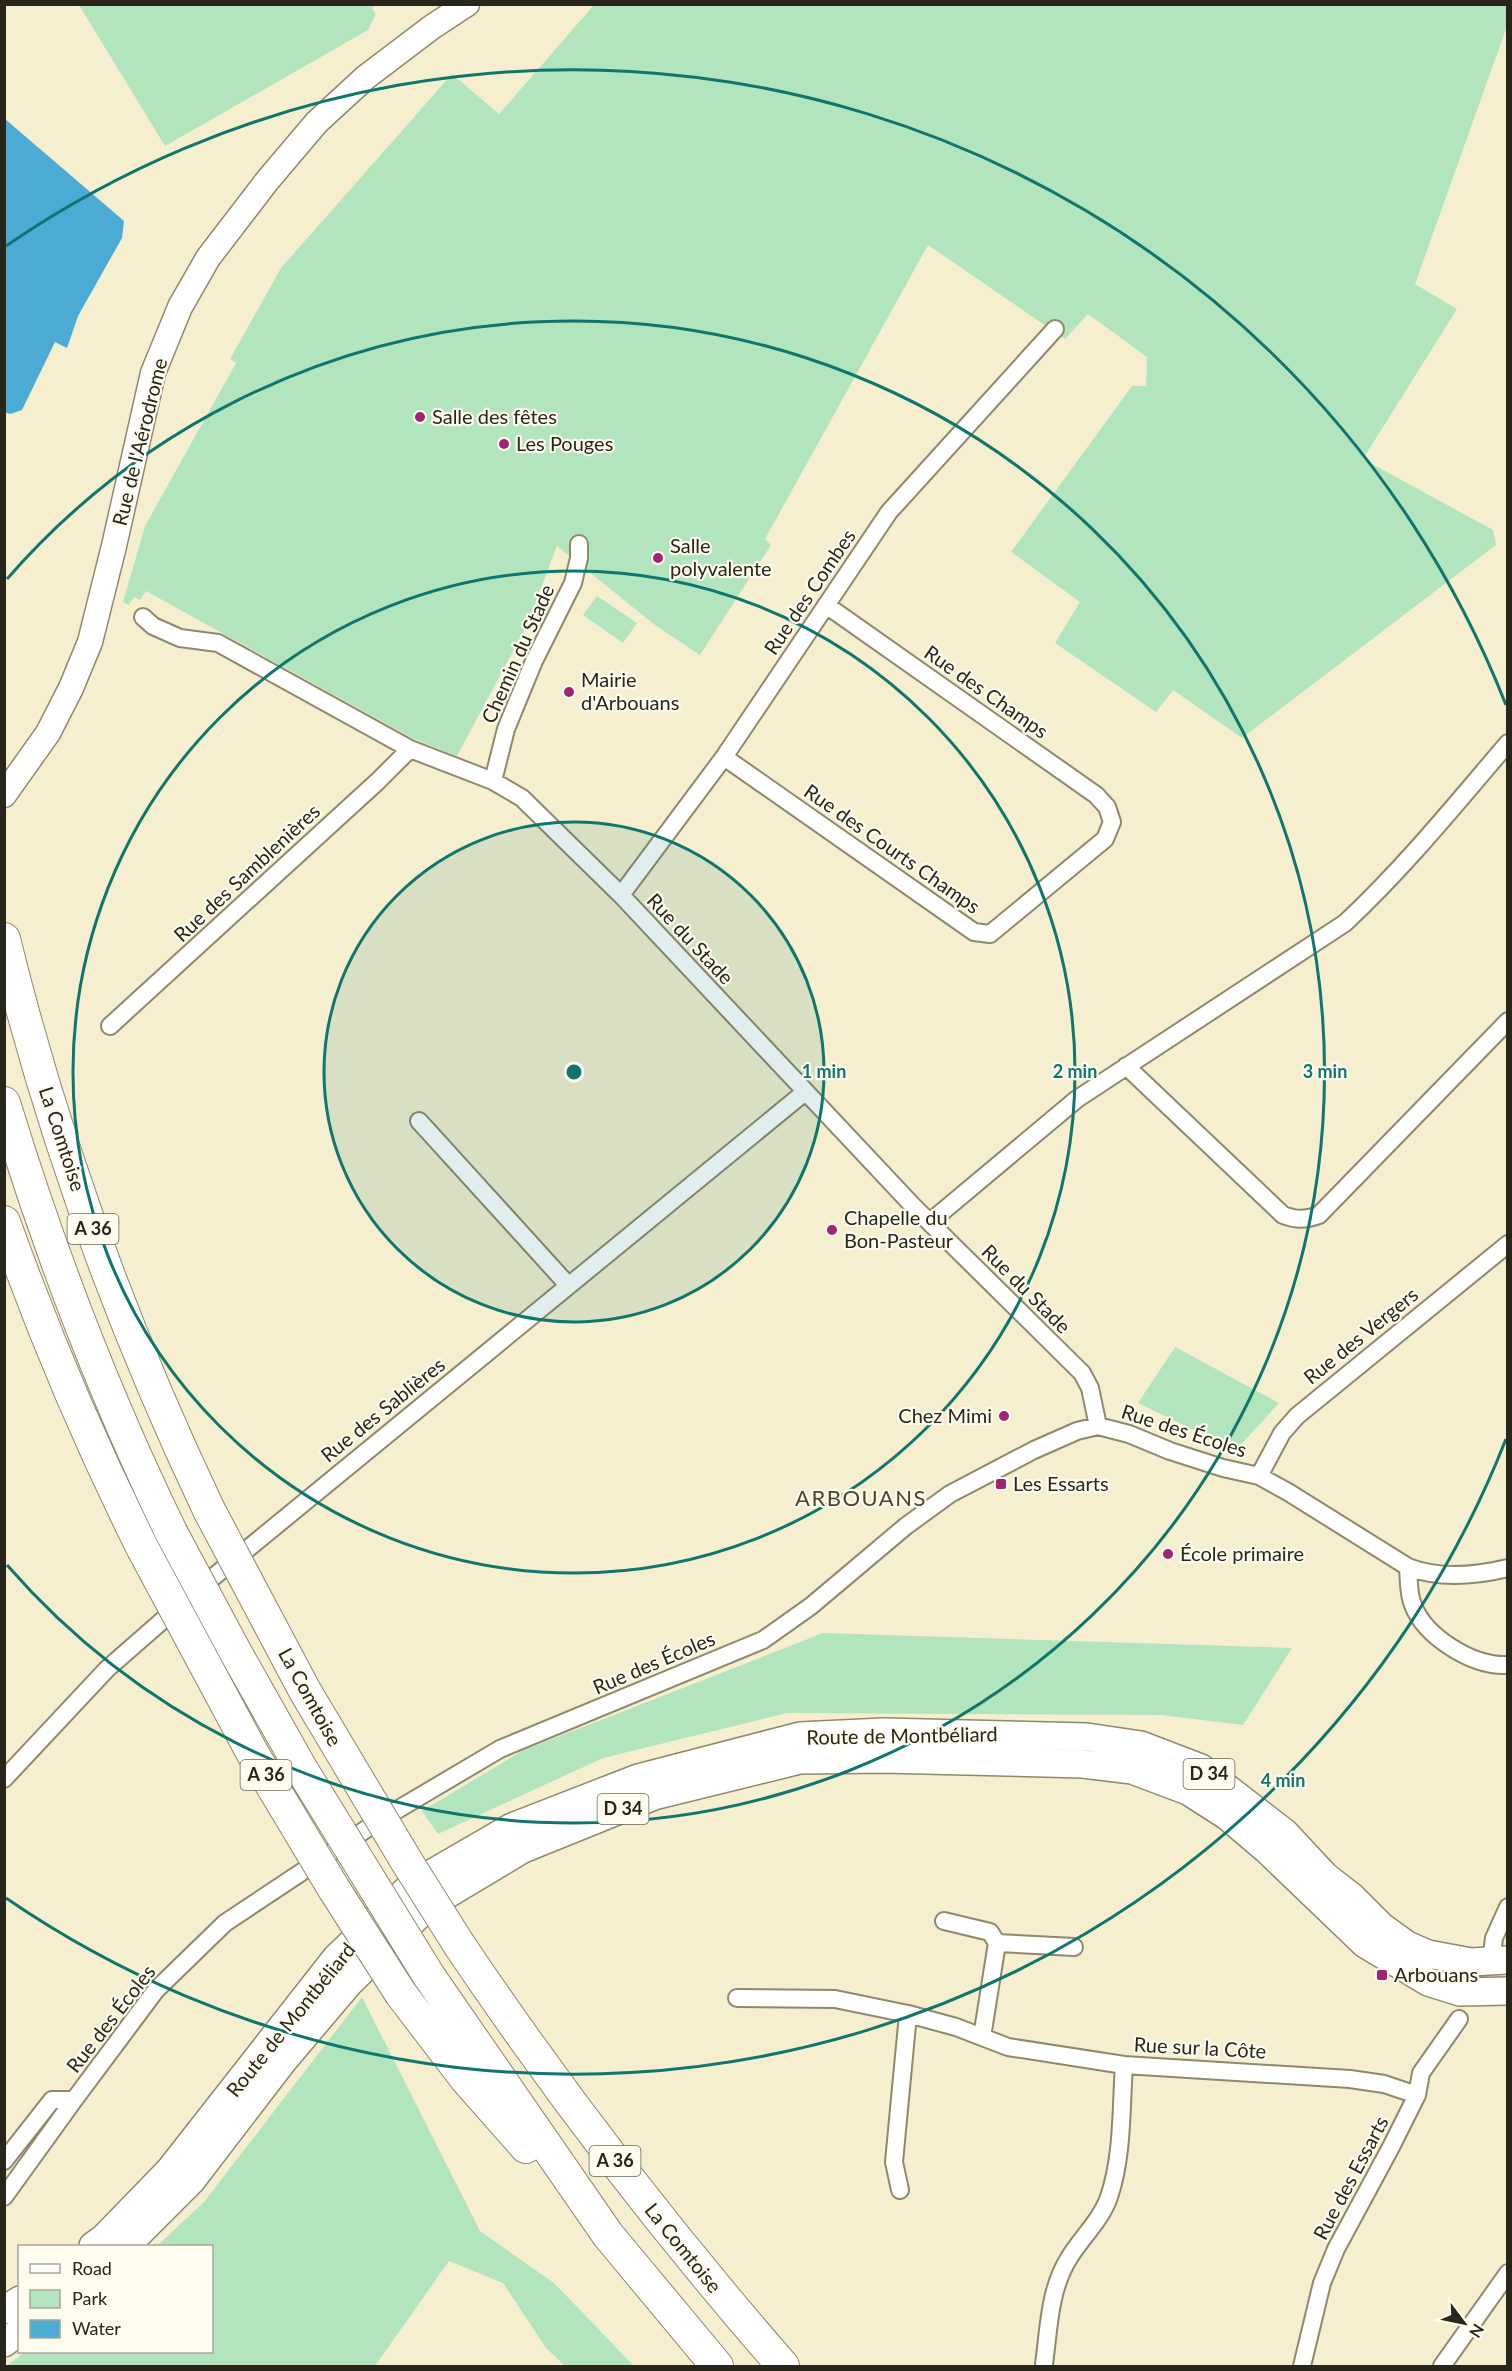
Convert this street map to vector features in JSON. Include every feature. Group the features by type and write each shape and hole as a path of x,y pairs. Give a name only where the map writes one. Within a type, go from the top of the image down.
{"highway":[{"name":"La Comtoise","path":"4,939 45,1085 87,1215 158,1398 210,1510 305,1691 460,1946 533,2050 630,2182 730,2306 783,2367"},
{"name":"A 36","path":"4,1103 84,1332 148,1484 171,1532 302,1770 429,1976 608,2235"},
{"name":"A 36","path":"4,1222 61,1370 108,1477 143,1549 254,1754 334,1889 401,1994 466,2079 608,2235 717,2367"}],"main road":[{"name":"Route de Montbéliard","path":"95,2245 169,2171 336,1958 412,1885 512,1827 638,1778 800,1736 883,1732 1067,1736 1142,1745 1201,1768 1285,1833 1324,1876 1352,1897 1382,1927 1407,1945 1428,1954 1471,1962 1499,1961"},
{"name":"Route de Montbéliard","path":"128,2245 191,2181 283,2061 349,1983 428,1906 523,1849 654,1796 800,1760 884,1759 1083,1764 1132,1770 1188,1791 1227,1816 1267,1850 1357,1938 1428,1982 1460,1992 1508,1991"},
{"path":"4,2310 18,2301"},
{"path":"4,2343 18,2332"}],"street":[{"name":"Rue de l'Aérodrome","path":"4,795 48,733 71,688 90,642 153,373 180,307 208,258 267,181 317,122 366,77 432,27 467,4"},
{"name":"Rue des Combes","path":"621,895 724,758 889,512 1055,329"},
{"name":"Chemin du Stade","path":"493,782 506,729 534,661 573,583 579,558 579,544"},
{"name":"Rue des Champs","path":"826,605 1096,795 1107,807 1112,822"},
{"name":"Rue du Stade","path":"143,617 166,634 200,642 218,643 410,749 493,782 522,798 621,895 930,1222 1082,1373 1090,1388 1098,1426"},
{"path":"930,1222 1077,1099 1345,922 1370,899 1423,841 1508,743"},
{"name":"Rue des Samblenières","path":"110,1026 378,782 410,749"},
{"name":"Rue des Courts Champs","path":"724,758 974,932 990,934 1105,839 1112,822"},
{"path":"1126,1066 1283,1215 1294,1220 1307,1219 1319,1215 1508,1021"},
{"name":"Rue des Sablières","path":"4,1779 107,1669 195,1592 805,1092"},
{"path":"419,1121 568,1285"},
{"name":"Rue des Vergers","path":"1259,1476 1282,1433 1297,1416 1508,1244"},
{"name":"Rue des Écoles","path":"4,2197 156,1990 225,1923 370,1827 500,1749 763,1640 811,1606 906,1526 950,1494 1034,1450 1077,1431 1098,1426 1129,1434 1170,1451 1223,1468 1259,1476 1408,1567 1422,1572 1456,1575 1508,1568"},
{"path":"1408,1567 1412,1604 1425,1624 1438,1638 1471,1658 1497,1666 1508,1665"},
{"path":"1499,1961 1494,1938 1508,1907"},
{"path":"944,1920 990,1932 997,1942 982,2037"},
{"path":"997,1942 1074,1947"},
{"name":"Rue sur la Côte","path":"737,1998 835,1999 908,2014 956,2027 1008,2048 1124,2065 1342,2078 1384,2084 1417,2095"},
{"path":"900,2190 894,2162 908,2014"},
{"name":"Rue des Essarts","path":"1302,2367 1322,2283 1336,2249 1417,2095 1421,2073 1459,2019"},
{"path":"1044,2364 1053,2292 1068,2259 1092,2228 1109,2197 1119,2145 1124,2065"},
{"path":"4,2161 52,2100 74,2100"},
{"path":"1442,2367 1508,2273"}],"green space":[{"path":"79,5 377,5 372,8 376,14 368,30 165,146"},
{"name":"Les Pouges","path":"594,5 1507,5 1507,26 1415,284 1457,309 1363,459 1493,530 1496,545 1242,738 1173,690 1156,712 1055,643 1080,602 1011,552 1132,386 1146,386 1147,357 1088,314 1065,339 928,245 765,539 771,545 700,655 655,625 557,546 527,625 457,756 414,739 146,591 140,600 134,597 129,605 123,602 145,526 236,363 230,359 281,268 452,74 499,114"},
{"path":"597,596 637,623 623,643 583,615"},
{"path":"1175,1347 1279,1403 1236,1450 1138,1403"},
{"path":"823,1633 1292,1648 1243,1725 1161,1715 787,1713 603,1758 438,1834 422,1811 522,1751"},
{"path":"362,1997 480,2231 554,2283 634,2366 565,2366 546,2348 503,2283 449,2261 375,2366 6,2366 24,2353 213,2353 213,2245 158,2245 204,2202"}],"water":[{"path":"5,119 124,221 122,238 78,316 67,348 55,342 22,410 10,414 4,412"}],"place":[{"name":"Salle des fêtes","path":"420,417"},
{"name":"Les Pouges","path":"504,444"},
{"name":"Salle polyvalente","path":"658,558"},
{"name":"Mairie d'Arbouans","path":"569,692"},
{"name":"Chapelle du Bon-Pasteur","path":"832,1230"},
{"name":"Chez Mimi","path":"1004,1416"},
{"name":"Les Essarts","path":"1001,1484"},
{"name":"École primaire","path":"1168,1554"},
{"name":"Arbouans","path":"1382,1975"}],"district":[{"name":"ARBOUANS","path":"861,1498"}]}
